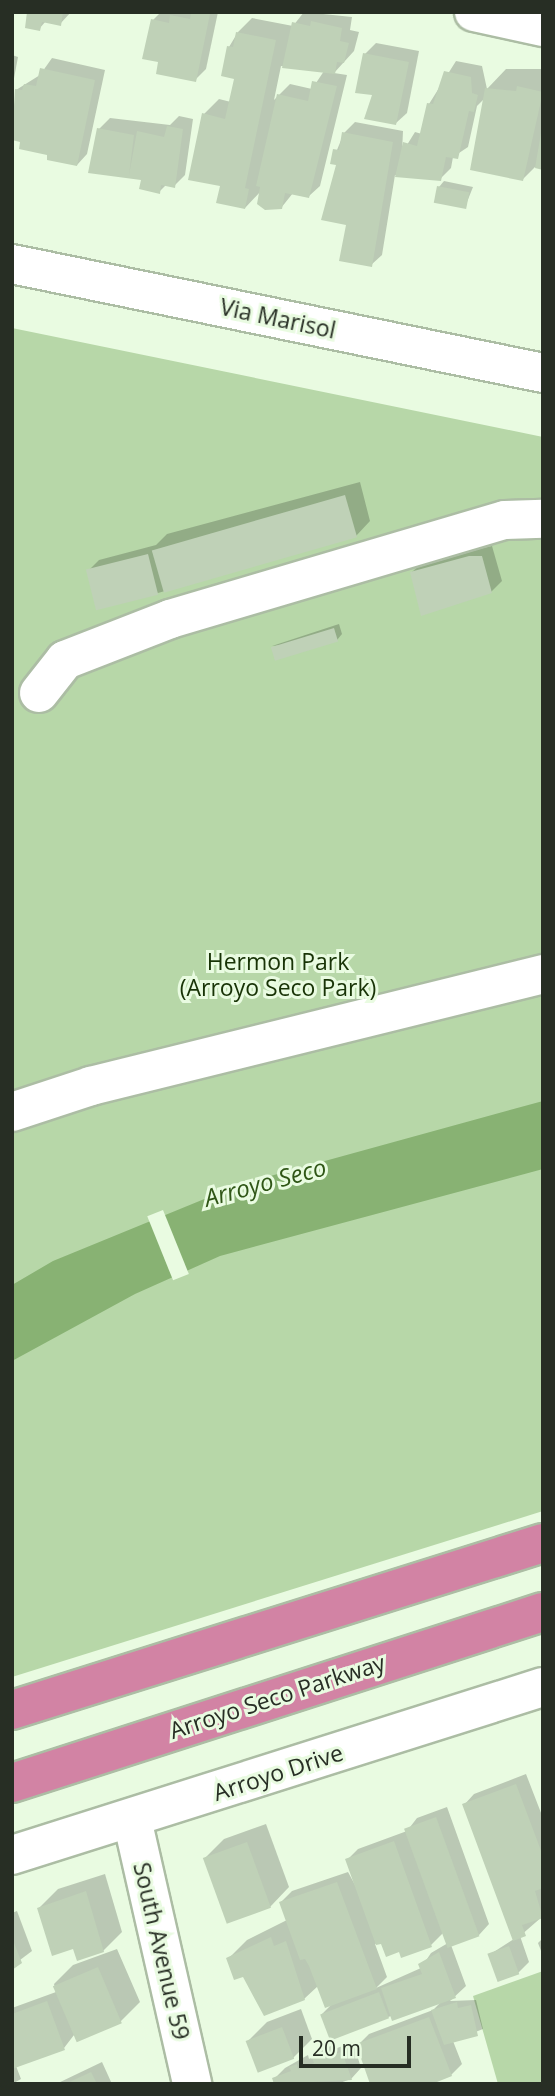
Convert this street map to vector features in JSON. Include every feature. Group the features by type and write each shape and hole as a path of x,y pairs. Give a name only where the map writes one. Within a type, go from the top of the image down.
{"highway":[{"path":"12,1710 543,1542"},
{"name":"Arroyo Seco Parkway","path":"12,1783 543,1612"}],"street":[{"path":"474,12 543,27"},
{"name":"Via Marisol","path":"12,264 543,373"},
{"path":"39,693 65,660 170,619 506,520 543,519"},
{"path":"12,1112 91,1086 543,974"},
{"name":"Arroyo Drive","path":"12,1855 543,1687"},
{"name":"South Avenue 59","path":"132,1819 192,2084"}],"green space":[{"name":"Hermon Park (Arroyo Seco Park)","path":"12,328 543,437 543,1511 12,1677"},
{"path":"543,1971 543,2084 498,2084 473,1996"}],"water":[{"name":"Arroyo Seco","path":"543,1101 543,1169 220,1256 135,1294 12,1361 12,1285 53,1261 241,1184"}],"pier":[{"path":"163,1210 189,1274 173,1280 147,1216"}],"building":[{"path":"27,12 63,12 61,26 42,22 40,31 25,28"},
{"path":"191,12 210,14 196,82 156,74 158,62 142,59 151,19 169,23 170,15 190,19"},
{"path":"311,21 342,28 340,41 349,43 344,63 337,62 335,74 282,68 292,22 310,26"},
{"path":"236,32 276,40 245,188 249,189 245,209 216,203 220,186 188,180 202,113 225,119 234,79 221,76 227,46 233,47"},
{"path":"363,53 409,62 396,125 364,119 372,95 355,93"},
{"path":"40,68 95,80 77,166 47,160 47,155 19,149 20,142 12,140 15,89 22,90 24,84 36,86"},
{"path":"444,71 471,77 472,93 478,95 474,112 469,111 458,159 446,157 441,181 395,177 403,142 417,146 427,103 433,104"},
{"path":"312,81 337,86 309,198 285,193 282,209 265,210 257,204 260,187 256,186 277,94 308,101"},
{"path":"517,86 543,92 523,181 470,170 485,88 516,91"},
{"path":"167,126 183,129 175,188 161,185 160,194 139,189 141,180 88,173 97,128 134,135 129,175 137,131 164,137"},
{"path":"342,132 393,142 372,267 339,261 346,225 321,220 336,165 330,164 333,149 339,150"},
{"path":"543,133 543,170 535,168"},
{"path":"437,186 469,192 466,209 434,203"},
{"path":"345,495 357,537 164,593 152,550"},
{"path":"148,554 158,595 96,610 86,569"},
{"path":"469,556 482,556 492,593 421,616 410,572"},
{"path":"334,628 338,641 275,661 271,647"},
{"path":"516,1784 543,1856 543,1888 535,1891 543,1918 522,1925 526,1936 513,1941 462,1804"},
{"path":"436,1817 479,1936 447,1948 404,1829"},
{"path":"394,1841 432,1947 401,1958 399,1952 386,1957 381,1944 376,1945 345,1859"},
{"path":"247,1842 271,1908 227,1924 203,1858"},
{"path":"337,1882 377,1989 325,2008 309,1966 305,1959 300,1960 279,1902"},
{"path":"86,1891 104,1952 77,1961 73,1949 52,1956 37,1908"},
{"path":"271,1937 274,1946 286,1941 305,2000 264,2016 243,1977 234,1980 226,1958"},
{"path":"12,1938 22,1963 12,1970"},
{"path":"509,1946 519,1974 498,1982 487,1954"},
{"path":"439,1952 456,1998 392,2021 381,1988 422,1974 418,1964"},
{"path":"98,1967 122,2023 77,2042 53,1986"},
{"path":"379,1992 389,2018 330,2041 320,2015"},
{"path":"47,2001 65,2050 12,2069 12,2014"},
{"path":"457,2002 458,2008 471,2005 478,2036 444,2045 431,2010"},
{"path":"429,2017 452,2076 432,2084 370,2084 356,2044"},
{"path":"282,2027 294,2059 258,2073 246,2041"},
{"path":"342,2052 352,2080 274,2084 272,2078 291,2071 289,2067 297,2064 298,2069 314,2063 312,2058"},
{"path":"91,2072 97,2084 65,2084"}]}
